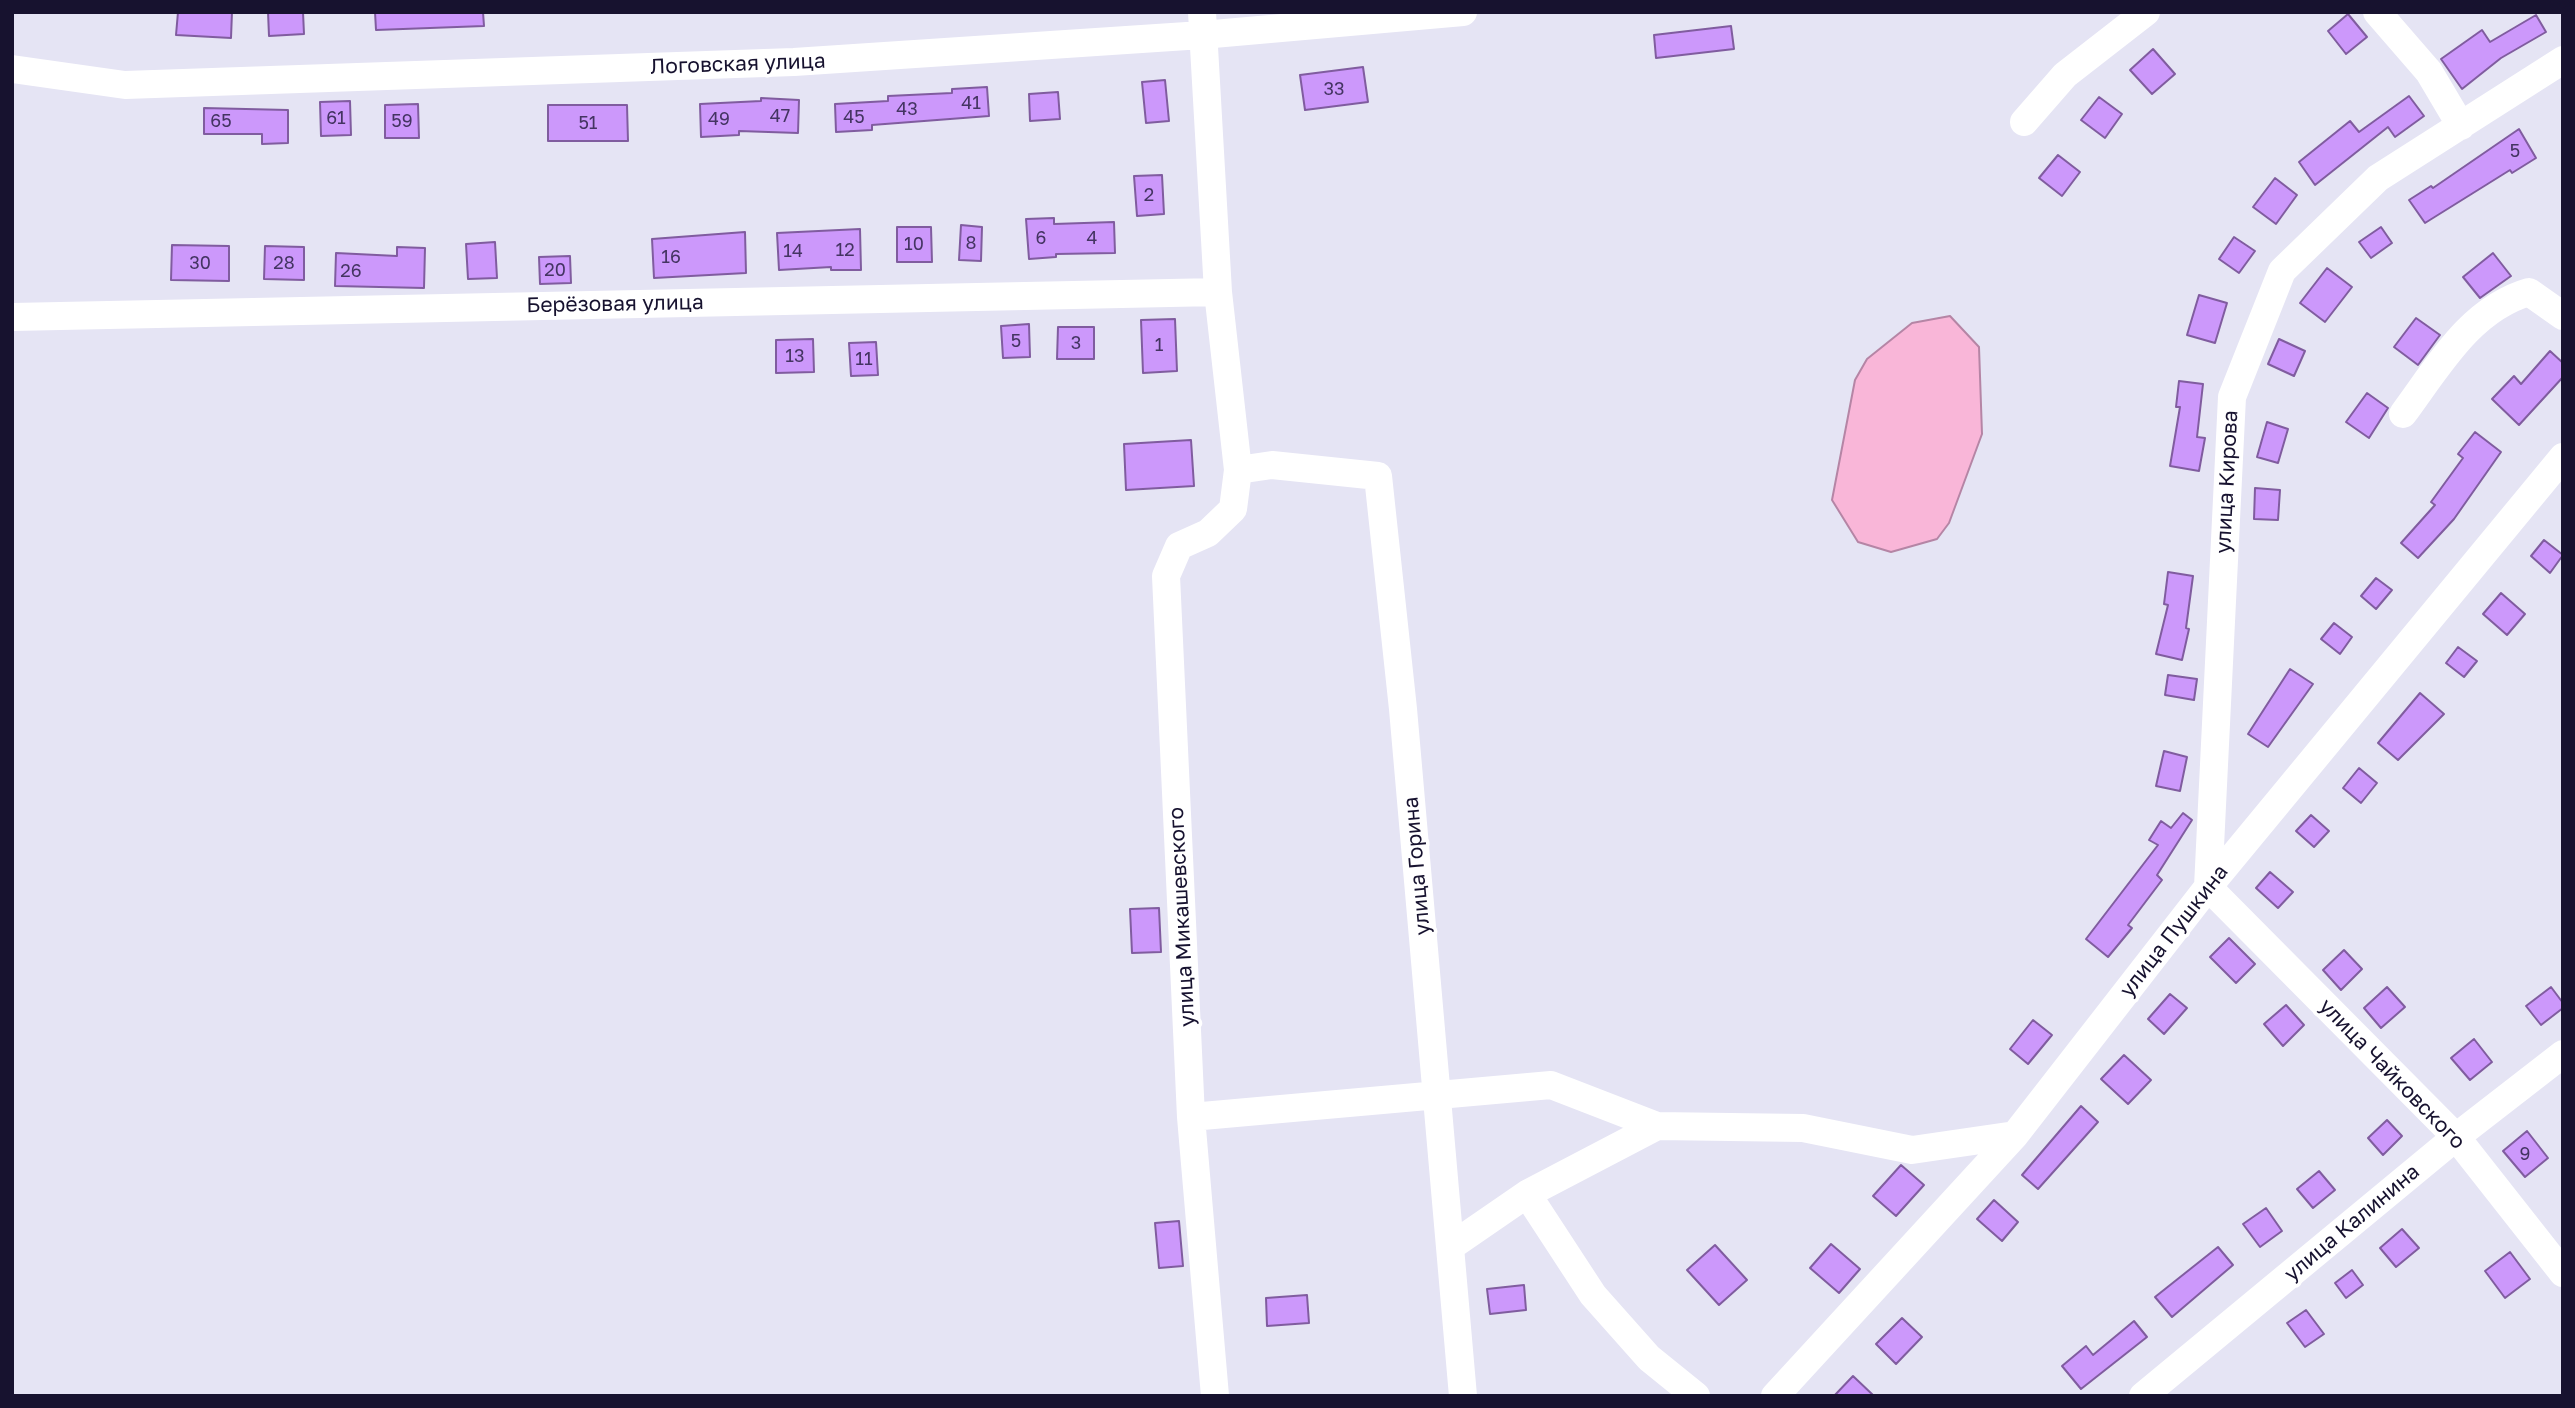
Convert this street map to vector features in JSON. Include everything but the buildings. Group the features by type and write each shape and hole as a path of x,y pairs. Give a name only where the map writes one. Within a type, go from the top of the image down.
{"street":[{"name":"Логовская улица","path":"12,69 139,85 794,62 1202,24 1463,12"},
{"path":"2024,122 2065,75 2146,12"},
{"path":"2377,12 2429,72 2461,126"},
{"name":"улица Микашевского","path":"1202,24 1218,292 1238,470 1233,509 1208,533 1179,546 1166,576 1191,1117 1215,1396"},
{"name":"улица Кирова","path":"2208,887 2232,397 2281,271 2378,178 2563,60"},
{"name":"Берёзовая улица","path":"12,317 1218,292"},
{"path":"2403,414 2468,328 2516,296 2529,292 2563,316"},
{"name":"улица Пушкина","path":"1775,1396 2015,1135 2208,887 2563,457"},
{"name":"улица Горина","path":"1238,470 1272,465 1378,476 1403,709 1463,1396"},
{"name":"улица Чайковского","path":"2208,887 2456,1137 2563,1273"},
{"name":"улица Калинина","path":"2143,1396 2456,1137 2563,1054"},
{"path":"1191,1117 1552,1085 1657,1126 1803,1128 1912,1150 2015,1135"},
{"path":"1450,1247 1527,1194 1657,1126"},
{"path":"1527,1194 1593,1296 1648,1358 1696,1396"}],"shaded area":[{"path":"1950,316 1979,347 1982,434 1949,523 1937,539 1891,552 1858,542 1832,500 1855,380 1867,359 1912,323"}]}
